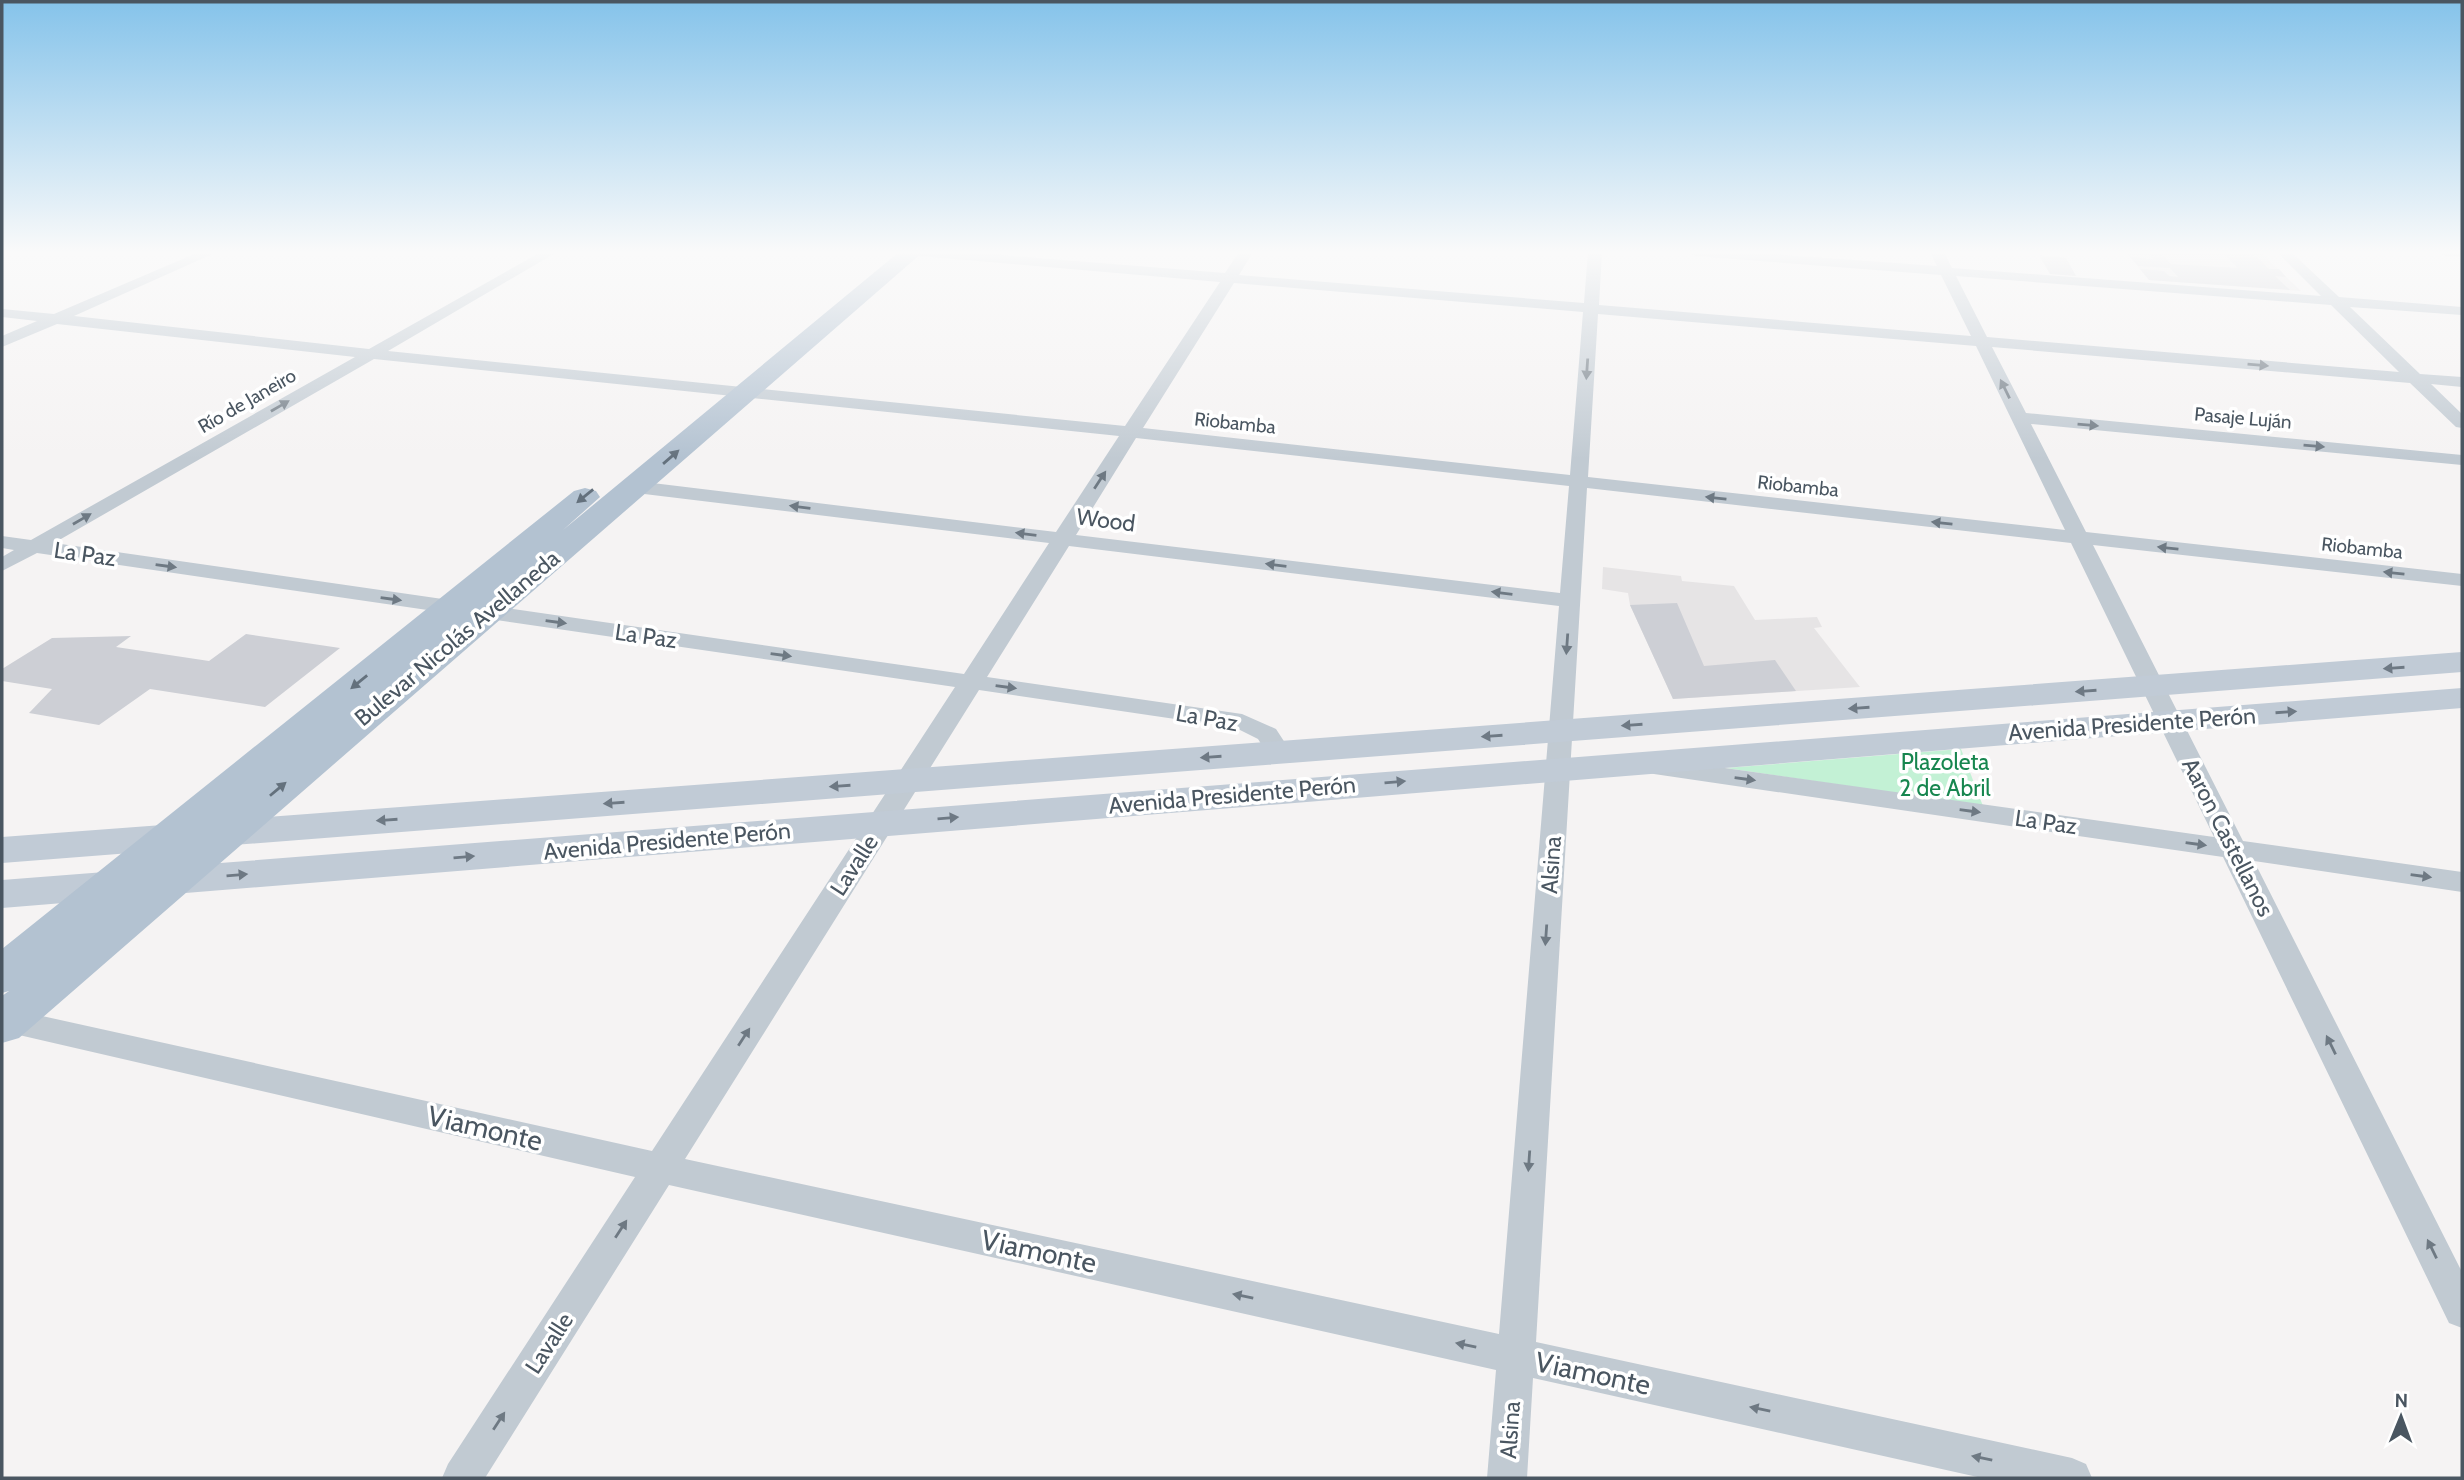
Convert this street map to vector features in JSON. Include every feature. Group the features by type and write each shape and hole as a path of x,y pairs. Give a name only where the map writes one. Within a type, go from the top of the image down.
{"main road":[{"name":"Bulevar Nicolás Avellaneda","path":"3,1006 111,885 799,321"},
{"name":"Bulevar Nicolás Avellaneda","path":"3,1006 169,881 831,321"},
{"name":"Avenida Presidente Perón","path":"2,850 2462,662"},
{"name":"Avenida Presidente Perón","path":"2,894 2462,698"}],"street":[{"path":"2,342 51,321"},
{"name":"Riobamba","path":"75,321 1131,432 2462,580"},
{"name":"Río de Janeiro","path":"2,565 429,321"},
{"name":"Lavalle","path":"462,1478 1202,321"},
{"name":"Alsina","path":"1507,1478 1590,321"},
{"path":"1738,321 2462,382"},
{"name":"Aaron Castellanos","path":"1971,321 2462,1310"},
{"path":"2357,321 2462,422"},
{"name":"Pasaje Luján","path":"2020,418 2462,460"},
{"name":"Wood","path":"636,487 1570,601"},
{"name":"La Paz","path":"2,542 1242,721 1267,734 1279,752"},
{"name":"La Paz","path":"1629,763 2462,882"},
{"name":"Viamonte","path":"3,1006 660,1168 2072,1478"}],"shaded area":[{"path":"1603,567 1681,576 1682,581 1734,586 1755,620 1817,617 1822,627 1814,628 1860,687 1673,699 1630,605 1628,593 1602,589"}],"green space":[{"name":"Plazoleta 2 de Abril","path":"1961,749 1983,806 1726,768"}],"building":[{"path":"1677,603 1704,666 1775,660 1796,691 1673,699 1630,605"},
{"path":"246,634 340,648 265,707 150,689 99,725 29,713 52,689 2,681 2,669 52,638 131,636 116,647 209,661"}]}
